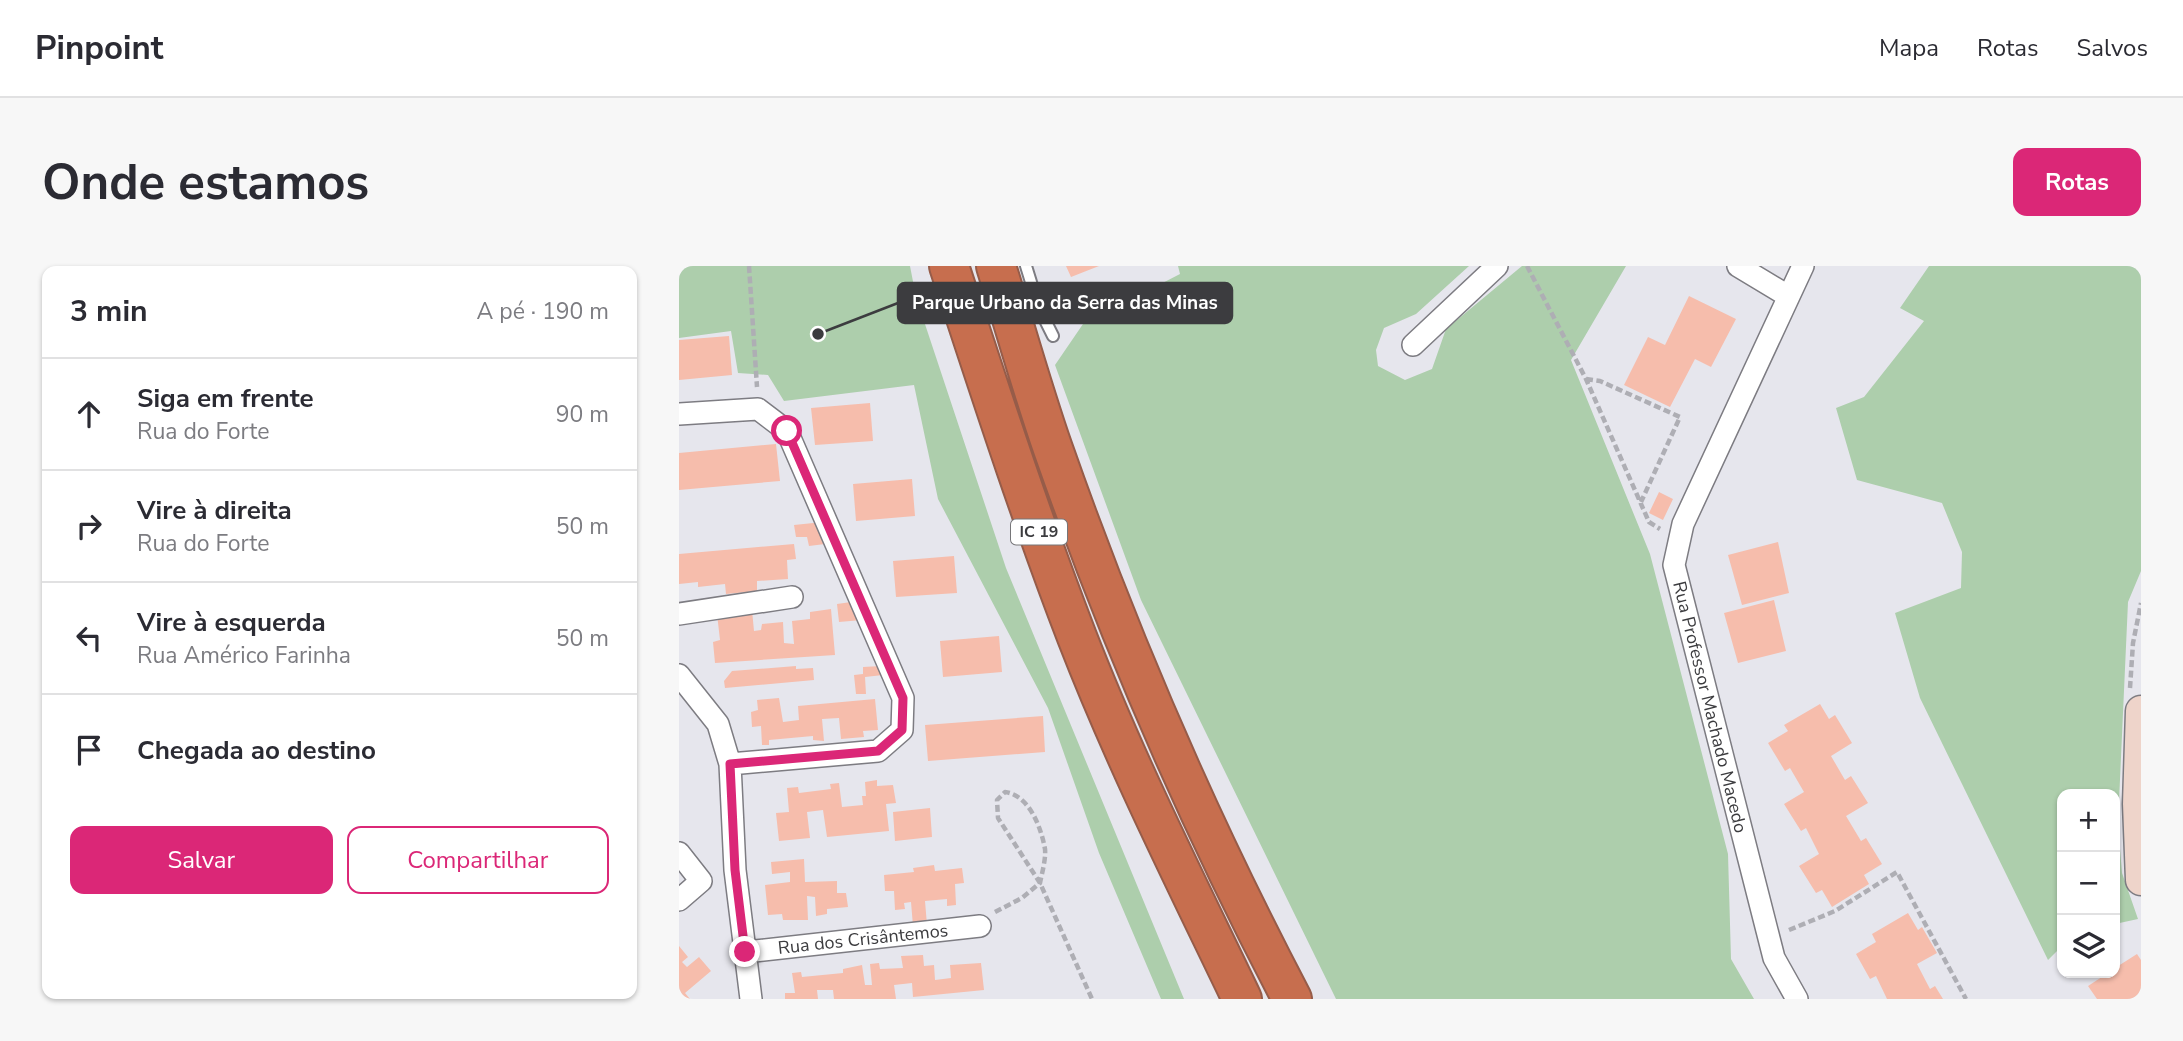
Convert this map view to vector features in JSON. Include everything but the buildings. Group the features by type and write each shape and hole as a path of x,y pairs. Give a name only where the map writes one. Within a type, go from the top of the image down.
{"highway":[{"name":"IC 19","path":"949,266 1013,463 1077,638 1143,793 1242,999"},
{"name":"IC 19","path":"996,266 1053,447 1118,620 1187,781 1292,999"}],"street":[{"path":"1413,345 1497,266"},
{"path":"1738,266 1788,296"},
{"name":"Rua Professor Machado Macedo","path":"1797,999 1774,958 1768,938 1674,565 1683,524 1803,266"},
{"path":"679,414 758,409 787,431 903,698 902,730 878,751 730,764"},
{"path":"679,614 792,597"},
{"path":"679,675 718,724 730,764 735,870 751,999"},
{"path":"2141,711 2141,880"},
{"path":"679,853 701,881"},
{"path":"679,900 701,881 735,870"},
{"name":"Rua dos Crisântemos","path":"745,952 980,926"}],"lane":[{"path":"1026,266 1039,308 1053,336"}],"path":[{"path":"749,266 758,409"},
{"path":"1527,266 1586,379 1649,522 1679,541"},
{"path":"1586,379 1600,381 1680,417 1640,503"},
{"path":"980,926 990,914 1022,898 1040,883 1045,850 1029,806 1016,793 1005,792 997,800 998,818 1040,883 1092,999"},
{"path":"1768,938 1835,911 1897,872 1966,999"}],"green space":[{"path":"679,266 910,266 916,297 1006,568 1184,999 1161,999 1099,853 1048,708 938,499 914,385 784,401 768,375 738,373 731,331 679,338"},
{"path":"1178,266 1469,266 1416,314 1384,328 1376,350 1378,366 1405,380 1432,369 1446,329 1522,266 1626,266 1571,360 1650,554 1728,854 1731,959 1754,999 1336,999 1141,600 1055,365 1083,324 1180,274"},
{"path":"1929,266 2141,266 2141,571 2128,602 2120,789 2057,789 2057,951 2048,960 1920,698 1895,613 1961,588 1962,552 1942,503 1857,480 1836,408 1864,397 1924,321 1900,308"},
{"path":"2120,848 2122,873 2138,919 2120,923"}],"place":[{"name":"Parque Urbano da Serra das Minas","path":"818,334"}],"route":[{"path":"745,952 735,870 730,764 878,751 902,730 903,698 787,431"}]}
